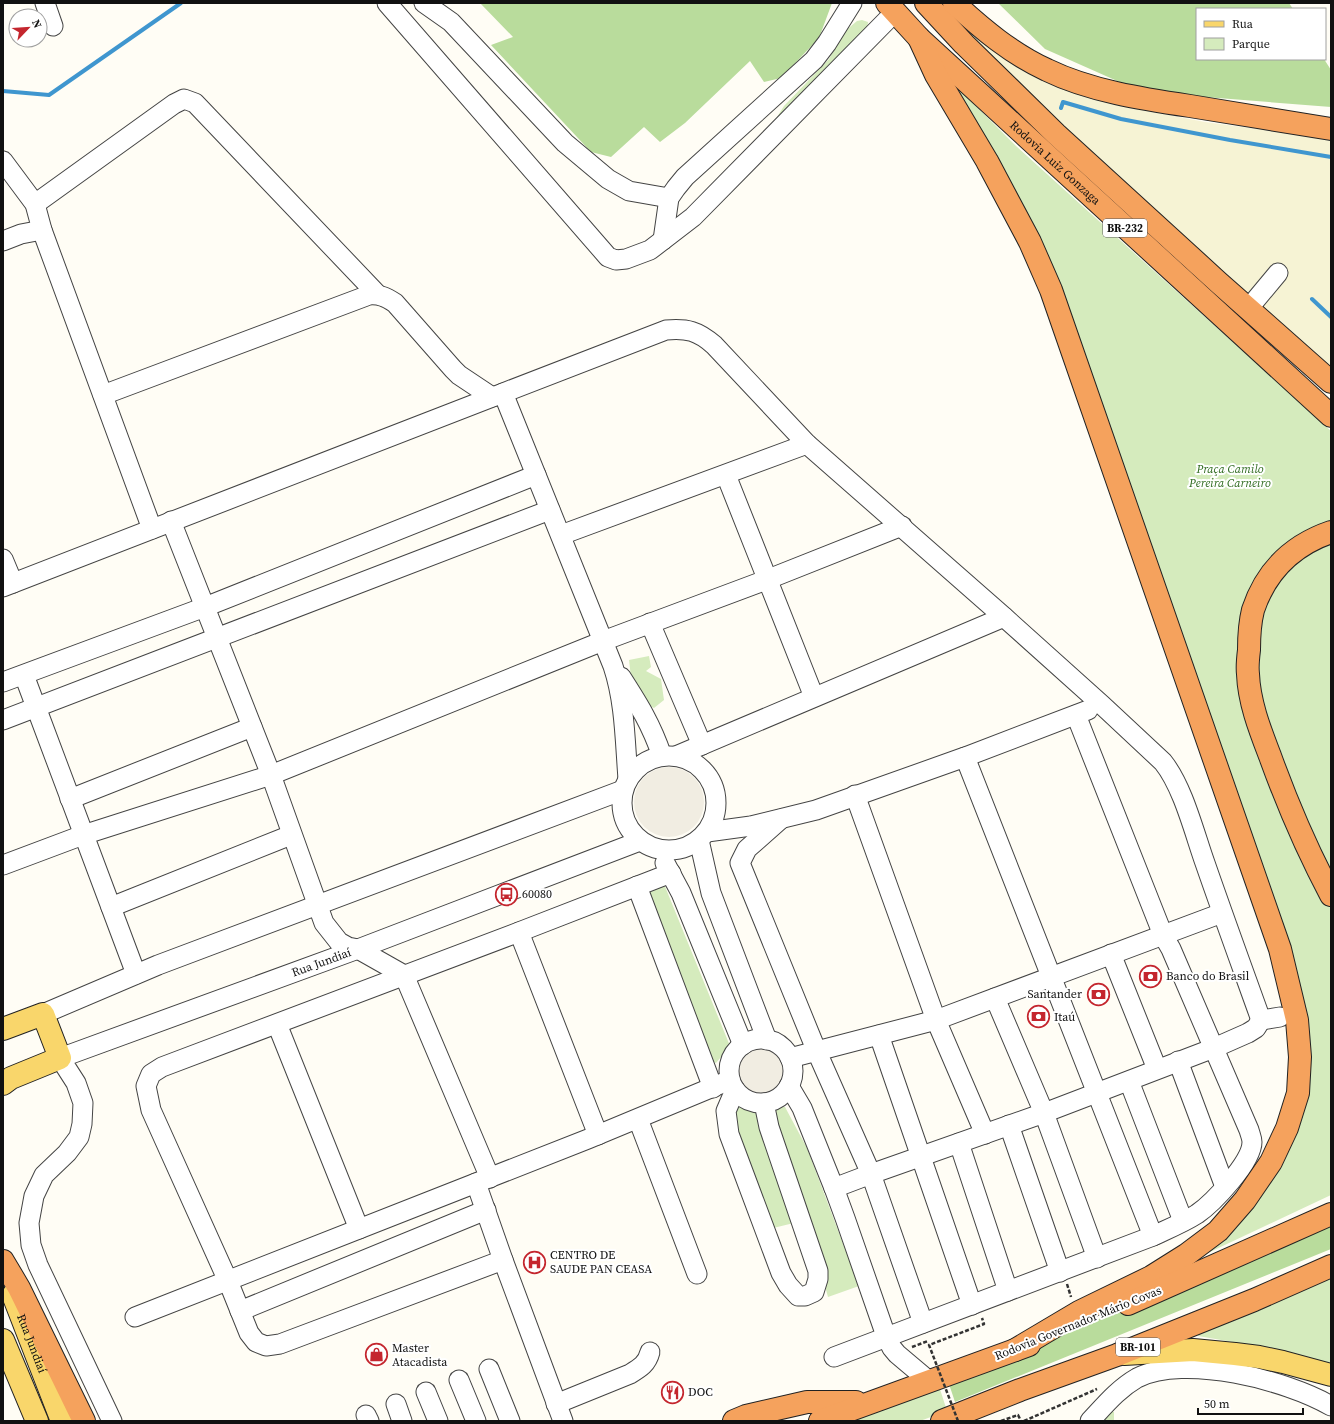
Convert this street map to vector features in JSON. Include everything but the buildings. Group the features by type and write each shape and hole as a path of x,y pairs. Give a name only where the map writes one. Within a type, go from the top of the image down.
{"highway":[{"name":"Rodovia Luiz Gonzaga","path":"926,3 964,44 1056,134 1248,309 1331,382"},
{"path":"954,3 982,28 1024,57 1047,71 1076,82 1131,97 1331,129"},
{"name":"Rodovia Luiz Gonzaga","path":"891,8 919,38 1331,416"},
{"path":"919,38 936,75 987,161 1030,242 1051,290 1280,949 1297,1020 1300,1058 1298,1093 1287,1128 1271,1162 1245,1200 1218,1231 1186,1256 1152,1277 1079,1312 1015,1350"},
{"path":"1331,532 1317,536 1300,545 1276,567 1262,588 1253,612 1249,643 1248,674 1251,696 1282,789 1331,895"},
{"name":"Rodovia Governador Mário Covas","path":"820,1421 1089,1322 1331,1214"},
{"path":"3,1261 19,1288 84,1421"},
{"name":"BR-101","path":"942,1421 1020,1390 1117,1355 1254,1300 1331,1266"},
{"path":"734,1421 746,1416 807,1402 843,1403 875,1401"}],"main road":[{"path":"3,1029 43,1014 60,1058"},
{"name":"Rua Jundiaí","path":"3,1084 11,1078 60,1058"},
{"name":"Rua Jundiaí","path":"3,1265 36,1356 62,1421"},
{"name":"Rua Jundiaí","path":"3,1340 37,1421"},
{"path":"1117,1355 1193,1350 1259,1357 1328,1376"}],"street":[{"path":"45,3 53,26"},
{"path":"387,3 608,257 616,260 626,259 650,250 693,217 771,138 891,8"},
{"path":"424,3 451,22 564,143 608,179 629,191 669,198"},
{"path":"663,240 669,198 676,188 751,116 814,60 852,3"},
{"path":"35,204 174,104 184,99 195,103 377,294"},
{"path":"751,116 771,138"},
{"path":"3,161 35,204 42,230 152,529"},
{"path":"3,242 21,234 42,230"},
{"path":"1248,309 1278,273"},
{"path":"103,395 368,295 377,294 387,297 395,303 459,375 498,395 536,475 620,685 623,710 625,784 621,804 624,818 630,831 648,845 671,873 682,893 743,1045"},
{"path":"3,559 8,585 666,330 689,330 702,335 714,345 807,444 1004,617 1163,762 1169,770 1183,801 1261,1020"},
{"path":"560,535 807,444"},
{"path":"3,682 205,607 536,475"},
{"path":"726,475 766,580 814,697"},
{"path":"3,720 550,510"},
{"path":"171,522 271,775 291,835 324,923 339,942 348,947 358,949 404,975 483,1181 486,1210 559,1413 641,1368 648,1359 650,1352"},
{"path":"3,864 83,835 271,775 603,641 766,580 902,526"},
{"path":"43,1014 136,974 318,905 625,784 636,768 648,760 669,756 702,745 1004,617"},
{"path":"650,623 702,745"},
{"path":"613,666 641,708 654,733 669,756 691,761 704,771 713,785 716,801 714,817 703,836 711,893 767,1040"},
{"path":"24,675 136,974"},
{"path":"648,845 666,851 678,850 689,846 703,836 816,810 966,757 1102,705"},
{"path":"834,1356 923,1323 977,1312 1008,1291 1153,1236 1183,1222 1197,1214 1217,1197 1243,1166 1250,1153 1252,1142 1249,1130 1171,949 1163,935 1076,715"},
{"path":"70,799 252,727"},
{"path":"966,757 1153,1236"},
{"path":"855,796 936,1020 986,1134"},
{"path":"781,819 747,850 740,863 817,1052 871,1174 923,1323"},
{"path":"111,907 291,835"},
{"name":"Rua Jundiaí","path":"60,1058 648,845"},
{"path":"503,1260 280,1344 266,1346 256,1342 249,1333 228,1281 151,1110 146,1086 151,1074 162,1067 520,932 671,873"},
{"path":"637,886 713,1088"},
{"path":"790,1058 936,1020 1222,913"},
{"path":"520,932 598,1135"},
{"path":"1111,954 1157,1069"},
{"path":"995,998 1044,1113 1097,1258"},
{"path":"834,1188 1098,1093 1214,1048 1248,1033 1256,1028 1261,1020 1280,1017"},
{"path":"277,1024 359,1229"},
{"path":"879,1035 977,1312"},
{"path":"753,1040 767,1040 781,1046 790,1058 793,1075 789,1086 783,1094 774,1100 764,1103 753,1102 743,1098 733,1085 729,1070 731,1059 737,1050 743,1045 753,1040"},
{"path":"60,1058 76,1083 83,1103 82,1124 79,1137 66,1153 44,1175 34,1196 29,1223 31,1246 38,1265 112,1421"},
{"path":"1178,1061 1225,1187"},
{"path":"1129,1080 1183,1222"},
{"path":"135,1317 483,1181 713,1088 733,1085"},
{"path":"733,1085 726,1111 729,1134 781,1273 792,1291 798,1296 805,1296 814,1292 818,1279 818,1271 769,1127 764,1103"},
{"path":"789,1086 802,1108 834,1188 886,1336 896,1354 929,1382"},
{"path":"638,1119 697,1274"},
{"path":"1009,1125 1060,1272"},
{"path":"959,1143 1008,1291"},
{"path":"240,1311 486,1210"},
{"path":"1090,1421 1116,1393 1128,1384 1152,1372 1174,1369 1198,1368 1260,1378 1297,1390 1331,1406"},
{"path":"489,1369 510,1421"},
{"path":"459,1380 476,1421"},
{"path":"426,1392 438,1421"}],"path":[{"path":"958,1421 929,1345 984,1324 977,1312"},
{"path":"1024,1421 1101,1387"},
{"path":"1001,1421 1018,1415 1021,1421"}],"shaded area":[{"path":"937,3 942,3 967,28 1055,85 1111,104 1205,122 1331,139 1331,371 1043,112"},
{"path":"669,767 688,773 698,783 704,802 698,821 688,831 669,837 650,831 640,821 634,802 640,783 650,773"},
{"path":"764,1044 777,1048 784,1056 788,1070 785,1081 776,1091 762,1097 744,1092 736,1081 735,1071 740,1054 751,1046"}],"green space":[{"path":"480,3 832,3 819,38 781,78 764,82 750,61 685,123 660,142 644,127 611,157 591,152 491,45 513,37"},
{"path":"998,3 1289,3 1292,8 1196,8 1196,60 1325,60 1331,70 1331,107 1142,92 1045,49"},
{"path":"862,20 868,22 867,30 772,125 784,106 829,59 844,32 857,21"},
{"name":"Praça Camilo Pereira Carneiro","path":"934,64 1016,146 1331,431 1331,1195 1195,1259 1255,1202 1306,1040 1066,317"},
{"path":"649,656 651,667 646,671 661,679 664,700 654,708 642,702 632,686 629,660"},
{"path":"664,884 730,1046 716,1063 701,1056 642,891"},
{"path":"747,1102 762,1111 798,1222 765,1230 729,1134 733,1104"},
{"path":"764,1105 785,1107 807,1148 859,1286 828,1297 819,1265"},
{"path":"1331,1217 1331,1249 955,1402 947,1378 1058,1336"},
{"path":"1331,1264 1331,1368 1316,1365 1280,1350 1198,1336 1211,1311"},
{"path":"939,1386 947,1411 920,1421 853,1421"},
{"path":"1103,1409 1114,1412 1114,1421 1093,1421"}],"waterway":[{"path":"3,91 49,95 181,3"},
{"path":"1061,108 1063,102 1121,119 1230,140 1331,157"},
{"path":"1312,299 1331,317"}],"place":[{"name":"60080","path":"507,894"},
{"name":"Banco do Brasil","path":"1150,976"},
{"name":"Santander","path":"1098,994"},
{"name":"Itaú","path":"1039,1017"},
{"name":"CENTRO DE SAUDE PAN CEASA","path":"534,1262"},
{"name":"Master Atacadista","path":"376,1355"},
{"name":"DOC","path":"673,1392"}]}
